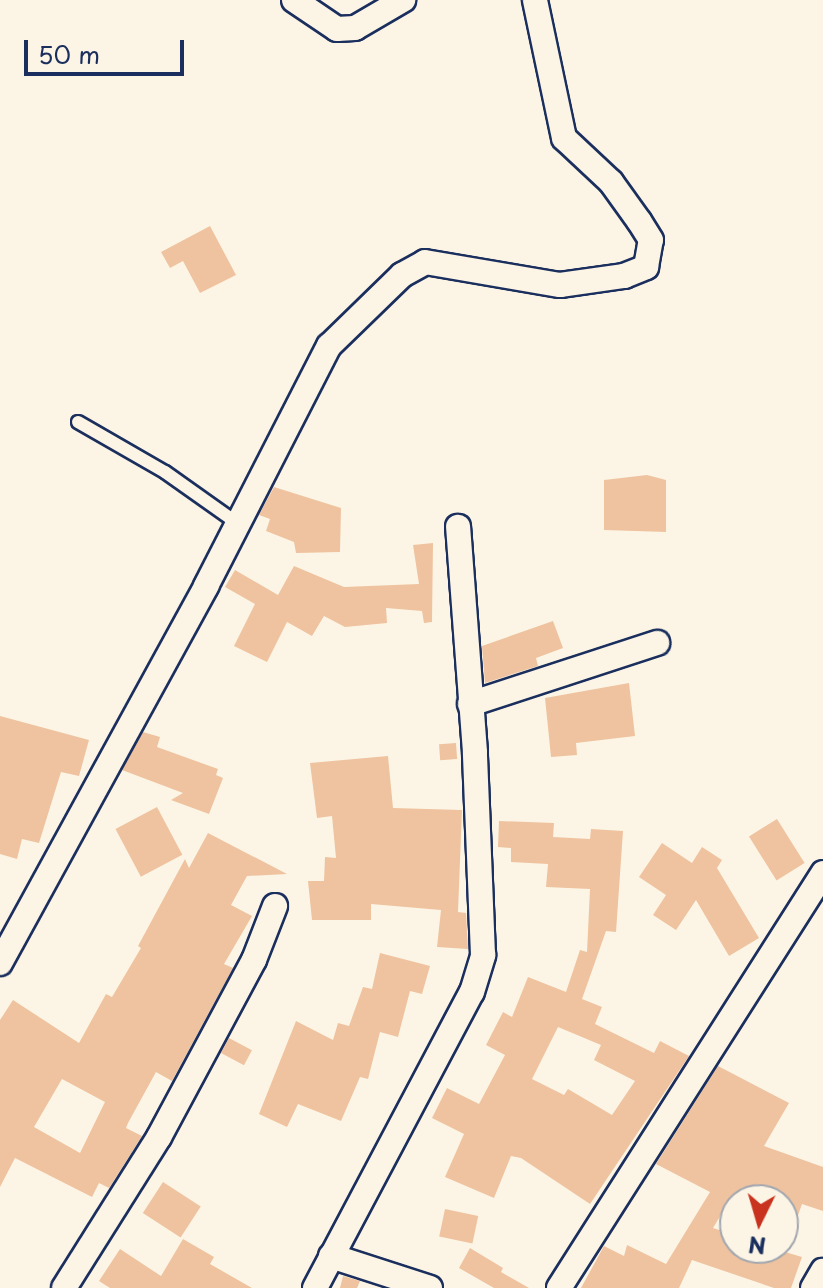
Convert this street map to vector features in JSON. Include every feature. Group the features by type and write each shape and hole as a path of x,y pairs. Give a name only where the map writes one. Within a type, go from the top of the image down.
{"street":[{"path":"294,0 337,29 355,28 403,0"},
{"path":"0,963 329,346 402,275 437,261 560,285 624,276 646,267 651,240 639,221 611,182 564,138 535,0"},
{"path":"315,1288 472,992 483,955 458,527"},
{"path":"470,704 657,643"},
{"path":"559,1288 823,873"},
{"path":"64,1288 159,1137 254,960 275,906"},
{"path":"331,1256 430,1288"},
{"path":"813,1288 823,1271"}],"lane":[{"path":"78,422 165,472 237,523"}],"building":[{"path":"210,226 236,275 200,293 183,261 170,268 161,252"},
{"path":"647,475 666,480 666,532 604,530 604,480"},
{"path":"274,487 341,508 340,552 296,553 294,542 266,531 270,519 259,515"},
{"path":"433,543 432,622 424,623 422,611 386,608 387,623 345,627 324,616 312,636 287,622 267,662 234,646 255,604 225,587 235,570 278,595 294,566 344,587 419,584 413,545"},
{"path":"553,621 563,648 536,658 538,666 485,683 482,646"},
{"path":"629,683 635,736 576,743 577,755 551,757 545,698"},
{"path":"0,716 89,740 79,776 61,772 39,843 22,839 17,859 0,854"},
{"path":"143,732 160,737 157,747 218,769 216,775 223,778 209,814 171,800 183,793 122,770"},
{"path":"456,743 457,759 440,760 439,744"},
{"path":"388,756 393,808 462,810 458,912 466,913 468,949 437,947 441,910 371,904 371,920 312,920 308,881 324,881 325,857 336,858 332,816 317,818 310,763"},
{"path":"157,807 182,855 141,877 116,829"},
{"path":"777,819 805,863 777,881 749,836"},
{"path":"499,821 554,823 553,837 590,839 591,829 623,831 616,932 606,931 582,999 602,1007 595,1024 654,1053 660,1041 689,1056 590,1204 521,1158 511,1156 494,1198 445,1177 464,1134 432,1118 447,1088 479,1104 505,1055 486,1045 503,1012 512,1017 528,977 566,992 580,950 587,952 590,889 546,887 548,864 511,862 511,848 498,847","holes":["558,1027 601,1045 594,1060 635,1081 612,1115 568,1089 564,1095 532,1079"]},
{"path":"208,833 287,874 247,876 231,905 252,916 224,964 233,968 172,1081 156,1072 126,1128 142,1136 109,1188 99,1183 92,1197 15,1158 0,1187 0,1020 13,1000 79,1043 106,994 112,997 141,948 138,946 185,859 189,868","holes":["62,1079 105,1102 80,1153 34,1127"]},
{"path":"662,843 692,863 702,847 722,860 717,868 759,938 729,956 696,900 676,930 653,915 666,895 639,877"},
{"path":"380,953 430,966 422,994 410,991 398,1037 380,1032 368,1079 360,1077 341,1121 298,1104 287,1127 259,1114 296,1021 333,1040 338,1023 349,1026 363,987 372,989"},
{"path":"229,1038 252,1050 244,1065 221,1053"},
{"path":"718,1066 789,1103 764,1146 823,1167 823,1211 802,1204 799,1212 799,1184 719,1184 719,1218 713,1228 719,1230 719,1264 799,1264 799,1256 802,1257 791,1288 774,1288 692,1260 679,1288 581,1288 604,1246 624,1256 627,1245 666,1264 710,1192 656,1164"},
{"path":"163,1182 201,1207 181,1238 143,1213"},
{"path":"445,1209 478,1216 472,1243 439,1236"},
{"path":"183,1239 214,1257 210,1264 252,1288 110,1288 99,1281 120,1249 161,1276"},
{"path":"470,1248 503,1268 501,1272 529,1288 494,1288 459,1268"},
{"path":"343,1276 360,1281 357,1288 340,1288"}]}
